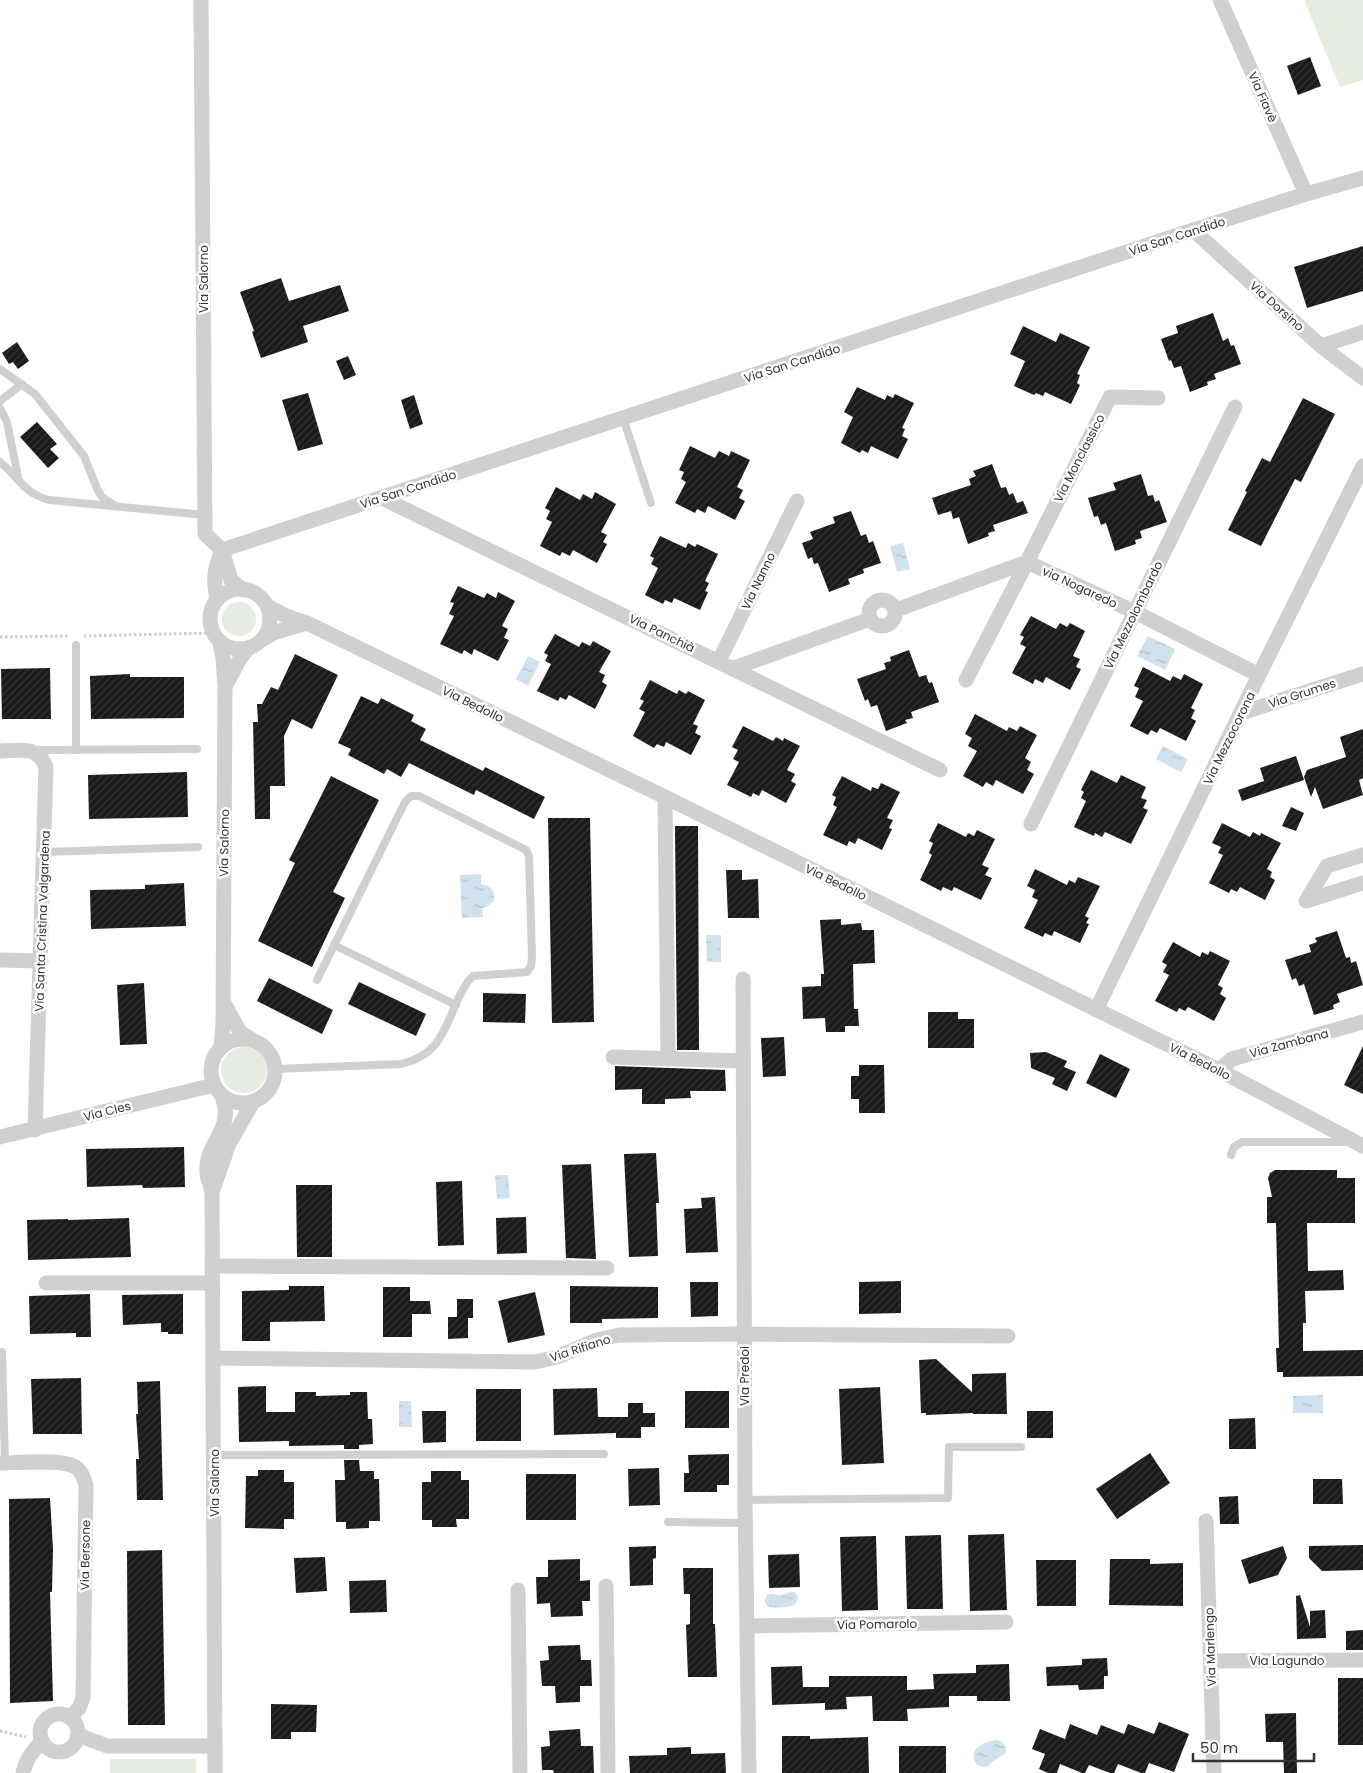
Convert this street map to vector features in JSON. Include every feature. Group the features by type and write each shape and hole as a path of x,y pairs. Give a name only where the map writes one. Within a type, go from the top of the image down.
{"street":[{"name":"Via Salorno","path":"201,0 205,534 222,550"},
{"name":"Via Fiavè","path":"1220,0 1306,194"},
{"name":"Via San Candido","path":"222,550 1193,230 1363,178"},
{"name":"Via Dorsino","path":"1193,230 1321,346 1363,378"},
{"path":"1321,346 1363,332"},
{"name":"Via Monclassico","path":"1028,562 1110,397 1158,398"},
{"name":"Via Mezzolombardo","path":"1031,824 1235,407"},
{"name":"Via Mezzocorona","path":"1096,1010 1363,466"},
{"name":"Via Panchià","path":"382,498 940,770"},
{"name":"Via Nanno","path":"719,661 797,501"},
{"path":"222,550 231,580 244,590 259,596 267,606 270,623 263,639"},
{"path":"222,550 215,567 214,581 217,600 210,616 217,637 230,648 242,649 248,648 276,632 307,624"},
{"path":"966,680 1028,562"},
{"name":"via Nogaredo","path":"734,668 870,619 880,627 889,625 895,618 896,610 1028,562 1135,612 1259,675"},
{"path":"217,600 232,590 244,590"},
{"name":"Via Bedollo","path":"267,606 665,797 1219,1070 1359,1144"},
{"name":"Via Salorno","path":"217,637 224,658 225,686 223,1022 221,1047"},
{"name":"Via Salorno","path":"225,686 248,648"},
{"name":"Via Grumes","path":"1241,713 1363,674"},
{"path":"0,751 28,750"},
{"name":"Via Santa Cristina Valgardena","path":"28,750 40,756 46,767 35,1130"},
{"path":"665,797 668,1059"},
{"path":"1363,855 1327,866 1306,901 1363,884"},
{"path":"0,960 41,961"},
{"name":"Via Predoi","path":"743,979 745,1523 749,1773"},
{"name":"Via Salorno","path":"222,999 240,1032 251,1039"},
{"name":"Via Zambana","path":"1219,1070 1232,1059 1363,1022"},
{"path":"240,1038 251,1039 261,1043 274,1058 276,1068 275,1079 270,1089 253,1102 236,1102 218,1089 211,1075 212,1065 215,1055 221,1047 230,1041 240,1038"},
{"path":"613,1057 743,1061"},
{"name":"Via Salorno","path":"215,1773 213,1266 212,1192 207,1174 208,1163 226,1120 226,1106 218,1089"},
{"name":"Via Cles","path":"0,1137 218,1089"},
{"name":"Via Salorno","path":"212,1192 229,1144 253,1102"},
{"path":"213,1266 607,1268"},
{"path":"46,1282 213,1283"},
{"name":"Via Rifiano","path":"213,1358 536,1362 557,1357 597,1340 619,1336 744,1334 1008,1336"},
{"name":"Via Bersone","path":"2,1463 63,1462 77,1468 83,1476 86,1485 83,1698 79,1708 70,1718"},
{"name":"Via Marlengo","path":"1206,1521 1214,1773"},
{"path":"606,1586 608,1773"},
{"path":"518,1590 520,1773"},
{"name":"Via Pomarolo","path":"748,1626 1006,1622"},
{"name":"Via Lagundo","path":"1211,1660 1363,1660"},
{"path":"65,1714 77,1725 78,1735 73,1746 62,1752 50,1750 42,1741 40,1729 47,1718 65,1714"},
{"path":"78,1735 107,1746 215,1746"},
{"path":"24,1773 30,1755 42,1741"}],"lane":[{"path":"0,369 35,394 84,456 102,497 118,507"},
{"path":"0,401 22,384"},
{"path":"0,408 8,422 14,464 19,479"},
{"path":"623,418 651,504"},
{"path":"0,462 19,479 25,488 36,496 43,498 205,515"},
{"path":"76,645 76,750"},
{"path":"28,750 197,749"},
{"path":"276,1068 401,1064 414,1061 427,1054 436,1044 466,982 473,976 527,972 531,966 532,956 529,856 526,850 419,796 411,796 405,802 317,980"},
{"path":"44,852 198,847"},
{"path":"334,945 456,1006"},
{"path":"1231,1155 1234,1147 1242,1142 1359,1144"},
{"path":"2,1352 2,1463"},
{"path":"745,1500 948,1498 948,1447 1021,1447"},
{"path":"214,1455 604,1454"},
{"path":"668,1522 745,1523"}],"path":[{"path":"0,637 217,637"},
{"path":"0,1731 42,1741"}],"shaded area":[{"path":"1304,0 1363,0 1363,80 1340,87"},
{"path":"239,602 251,607 256,619 251,631 239,636 227,631 222,619 227,607"},
{"path":"244,1047 257,1051 263,1057 267,1070 263,1083 257,1089 244,1093 231,1089 225,1083 221,1070 225,1057 231,1051"},
{"path":"110,1759 196,1759 196,1773 110,1773"}],"water":[{"path":"903,543 910,569 897,572 890,546"},
{"path":"1148,636 1175,649 1165,670 1137,656"},
{"path":"528,656 540,662 528,686 516,679"},
{"path":"1163,746 1188,759 1181,772 1156,759"},
{"path":"481,874 481,884 492,889 494,900 487,907 482,908 483,917 462,918 460,875"},
{"path":"706,935 721,935 721,962 707,962"},
{"path":"495,1175 508,1175 510,1198 497,1199"},
{"path":"1323,1395 1323,1413 1293,1413 1293,1396"},
{"path":"399,1401 411,1401 412,1427 399,1427"},
{"path":"794,1592 798,1597 794,1605 773,1608 766,1604 767,1595 781,1595"},
{"path":"998,1740 1005,1746 1005,1754 986,1767 976,1764 974,1754 979,1746"}],"building":[{"path":"1310,57 1321,86 1298,95 1287,66"},
{"path":"1363,246 1363,291 1307,308 1294,267"},
{"path":"281,278 289,301 340,285 349,311 303,326 308,342 261,358 252,332 254,331 240,292"},
{"path":"1213,313 1223,341 1228,338 1231,346 1234,345 1241,364 1214,374 1216,379 1207,382 1208,385 1190,392 1181,366 1174,368 1171,360 1169,361 1161,339 1178,333 1176,326"},
{"path":"1023,326 1056,342 1060,333 1090,347 1077,374 1080,375 1077,383 1080,385 1071,404 1045,392 1043,396 1036,393 1034,395 1014,386 1025,361 1010,354"},
{"path":"17,342 29,361 18,369 13,362 9,364 2,353"},
{"path":"348,356 356,375 344,380 336,361"},
{"path":"857,387 885,400 887,395 893,398 895,394 914,403 902,428 905,429 902,436 908,439 898,459 871,446 868,453 862,450 860,453 841,443 853,417 844,412"},
{"path":"308,393 323,444 298,451 282,400"},
{"path":"414,395 423,424 410,429 401,400"},
{"path":"1303,398 1335,414 1301,482 1295,479 1261,546 1228,530 1262,458 1270,462"},
{"path":"37,422 57,444 50,449 59,458 48,468 20,437"},
{"path":"690,446 715,458 719,451 729,456 731,451 750,460 737,487 743,490 739,498 745,501 735,520 708,506 705,513 697,509 695,513 675,503 686,482 681,479 684,472 679,470"},
{"path":"992,464 1001,488 1006,487 1009,495 1013,493 1017,503 1023,501 1028,513 993,525 995,531 988,533 989,536 968,544 959,517 953,519 951,511 938,515 932,498 971,485 969,479 976,476 973,471"},
{"path":"1141,474 1148,496 1153,495 1155,502 1159,500 1167,522 1140,531 1142,538 1135,540 1136,544 1115,551 1106,523 1101,525 1098,516 1094,517 1088,498 1116,490 1113,483"},
{"path":"556,487 580,500 583,494 592,499 595,492 616,504 601,532 607,535 603,542 607,544 597,563 573,550 570,556 562,552 560,556 540,546 552,522 546,519 550,511 545,508"},
{"path":"851,511 861,536 866,534 869,543 873,541 881,563 863,569 864,573 848,579 850,584 829,592 818,563 814,564 812,557 808,559 802,543 813,539 810,532 835,523 833,517"},
{"path":"660,536 686,548 688,543 695,547 697,544 718,554 705,581 709,583 705,591 708,592 700,610 674,598 672,603 665,600 663,604 645,595 658,568 651,564 654,558 650,556"},
{"path":"458,586 484,598 487,593 496,598 498,592 515,601 502,626 508,629 504,638 509,640 498,661 474,649 472,655 464,650 462,654 440,644 454,616 449,614 454,603 450,602"},
{"path":"1031,616 1056,629 1060,623 1067,627 1070,623 1085,631 1073,656 1080,659 1076,667 1081,669 1070,690 1046,677 1043,683 1035,679 1033,684 1012,673 1026,647 1020,644 1024,637 1020,635"},
{"path":"555,634 579,647 582,642 590,646 593,641 611,651 599,672 605,675 602,682 607,685 595,709 569,695 566,700 560,697 558,701 537,691 551,664 545,661 548,655 544,653"},
{"path":"909,650 919,677 926,675 929,683 932,682 939,702 911,712 913,718 905,720 907,723 886,731 877,705 871,707 868,699 865,701 857,679 886,669 884,663 891,661 890,657"},
{"path":"295,654 338,675 312,729 292,719 284,736 285,786 270,786 270,819 255,819 253,722 258,722 257,704 262,704 271,687 278,690"},
{"path":"1143,667 1170,681 1173,676 1181,680 1184,674 1203,684 1191,708 1195,710 1191,718 1196,721 1186,741 1160,728 1157,733 1151,730 1148,735 1130,726 1143,701 1135,697 1139,688 1134,686"},
{"path":"50,668 51,719 2,719 1,669"},
{"path":"130,674 130,677 184,677 184,718 91,719 90,676"},
{"path":"650,680 677,694 679,690 686,694 688,691 705,700 693,724 698,726 695,733 701,736 691,755 666,742 664,747 657,744 654,748 633,736 645,712 639,709 644,701 640,699"},
{"path":"361,696 378,704 381,698 414,715 411,721 426,729 420,740 483,771 485,767 545,797 534,819 476,790 474,795 409,763 401,777 387,769 384,774 348,755 351,749 338,743"},
{"path":"975,714 1007,731 1009,727 1017,731 1020,726 1037,735 1025,758 1031,762 1027,770 1034,774 1023,794 996,780 993,786 986,782 983,787 963,776 977,751 968,746 972,738 965,734"},
{"path":"743,726 773,741 776,737 783,741 784,738 800,746 787,770 795,774 791,781 796,784 786,803 762,790 759,796 753,793 751,797 727,785 739,762 733,759 738,750 732,747"},
{"path":"1363,729 1363,778 1359,780 1363,795 1323,809 1315,787 1311,797 1304,777 1307,770 1346,757 1340,737"},
{"path":"1296,756 1304,780 1242,801 1238,790 1264,781 1260,768"},
{"path":"1091,770 1117,783 1121,775 1146,787 1141,798 1147,800 1143,808 1148,810 1131,844 1105,832 1102,837 1095,833 1094,836 1074,827 1086,801 1081,798 1084,792 1081,790"},
{"path":"187,772 188,817 89,819 88,775"},
{"path":"331,776 379,800 333,892 345,898 312,967 258,941 295,863 289,860"},
{"path":"842,776 871,791 872,787 878,789 881,783 900,792 887,818 893,820 889,828 892,829 882,850 858,838 855,844 849,841 847,846 823,835 837,807 833,805 836,797 832,795"},
{"path":"1291,807 1304,813 1296,831 1282,826"},
{"path":"548,818 590,818 594,1022 552,1023"},
{"path":"938,823 966,837 968,833 974,836 977,830 995,839 982,865 989,868 985,875 992,878 981,900 954,887 952,891 943,887 941,891 920,880 932,855 929,853 933,843 929,841"},
{"path":"1222,823 1250,837 1253,832 1260,836 1261,833 1281,843 1267,869 1272,872 1270,877 1275,880 1265,900 1240,887 1237,892 1231,889 1229,893 1209,883 1223,855 1218,853 1221,847 1212,843"},
{"path":"675,826 698,826 699,1050 677,1050"},
{"path":"1035,869 1067,885 1069,880 1075,883 1078,877 1100,886 1085,916 1089,918 1086,923 1089,924 1080,943 1054,931 1052,936 1045,933 1043,937 1024,928 1038,900 1032,897 1035,890 1027,886"},
{"path":"726,870 742,870 742,880 758,879 759,918 728,918"},
{"path":"184,883 186,926 91,929 90,890 145,889 145,885"},
{"path":"841,919 841,925 861,923 862,930 874,930 875,963 853,964 854,1009 858,1009 859,1026 845,1026 845,1032 826,1032 825,1018 803,1019 802,987 821,986 821,974 824,974 820,920"},
{"path":"1337,931 1346,958 1350,957 1351,963 1356,961 1363,985 1337,994 1340,1002 1333,1005 1334,1009 1314,1015 1304,984 1299,986 1296,978 1292,980 1285,960 1311,952 1309,945 1317,942 1315,938"},
{"path":"1173,942 1200,957 1202,952 1208,955 1210,951 1230,961 1218,985 1223,988 1220,994 1226,998 1214,1021 1188,1007 1185,1011 1179,1008 1177,1012 1155,1001 1169,975 1163,972 1167,965 1162,962"},
{"path":"269,978 333,1010 322,1034 257,1001"},
{"path":"359,982 426,1014 416,1036 348,1004"},
{"path":"144,983 147,1044 120,1045 117,985"},
{"path":"483,993 526,994 525,1023 483,1022"},
{"path":"928,1012 958,1012 958,1019 974,1019 974,1048 928,1048"},
{"path":"784,1037 786,1076 763,1077 761,1038"},
{"path":"1363,1046 1363,1094 1344,1085"},
{"path":"1046,1052 1067,1061 1064,1067 1076,1072 1067,1091 1052,1084 1055,1078 1031,1068 1030,1053"},
{"path":"1100,1054 1130,1069 1116,1098 1086,1083"},
{"path":"859,1065 884,1065 885,1113 859,1113 859,1099 851,1099 851,1076 859,1076"},
{"path":"615,1066 725,1070 726,1091 690,1091 691,1098 665,1099 665,1104 642,1104 642,1089 615,1090"},
{"path":"184,1147 185,1187 143,1188 142,1185 87,1187 86,1149"},
{"path":"656,1153 659,1203 656,1203 658,1256 629,1257 624,1154"},
{"path":"591,1164 596,1259 566,1258 562,1165"},
{"path":"1275,1170 1337,1170 1337,1178 1355,1178 1355,1223 1307,1223 1308,1271 1343,1270 1344,1290 1305,1291 1306,1323 1303,1323 1303,1351 1363,1350 1363,1376 1283,1377 1283,1372 1277,1372 1276,1348 1279,1348 1276,1223 1267,1223 1267,1197 1272,1197 1268,1178 1270,1173"},
{"path":"462,1181 464,1245 438,1246 436,1182"},
{"path":"296,1185 332,1185 332,1257 297,1257"},
{"path":"715,1197 718,1252 686,1253 684,1209 702,1208 701,1198"},
{"path":"526,1217 527,1253 497,1254 496,1218"},
{"path":"129,1218 131,1257 28,1260 27,1220"},
{"path":"901,1281 901,1313 859,1314 859,1282"},
{"path":"690,1282 718,1282 718,1316 691,1317"},
{"path":"289,1286 324,1286 325,1321 270,1322 270,1341 242,1341 242,1291 289,1290"},
{"path":"570,1286 658,1287 658,1318 602,1319 602,1323 570,1323"},
{"path":"383,1287 410,1287 410,1301 430,1301 431,1314 412,1314 412,1337 383,1337"},
{"path":"535,1292 545,1335 508,1343 498,1301"},
{"path":"90,1294 91,1337 76,1337 76,1333 30,1334 29,1296"},
{"path":"183,1294 183,1334 161,1332 161,1323 123,1325 122,1295"},
{"path":"457,1299 473,1299 473,1318 468,1318 468,1338 448,1339 448,1317 457,1317"},
{"path":"936,1359 972,1392 972,1374 1006,1373 1007,1414 926,1415 926,1413 921,1413 919,1360"},
{"path":"81,1378 82,1434 33,1434 31,1379"},
{"path":"160,1381 163,1500 137,1500 136,1459 139,1459 136,1414 138,1414 137,1382"},
{"path":"266,1386 266,1412 295,1412 295,1392 316,1392 316,1396 350,1395 350,1392 367,1392 368,1419 372,1419 373,1444 359,1445 359,1449 344,1449 344,1445 289,1446 289,1441 239,1442 238,1387"},
{"path":"880,1387 884,1463 842,1465 839,1389"},
{"path":"597,1388 598,1417 628,1417 628,1403 643,1403 643,1413 655,1413 655,1427 641,1427 641,1438 616,1438 616,1433 554,1435 553,1389"},
{"path":"476,1389 521,1389 521,1441 476,1441"},
{"path":"685,1391 729,1391 729,1428 685,1428"},
{"path":"422,1411 446,1411 446,1442 423,1443"},
{"path":"1027,1411 1053,1411 1053,1438 1027,1438"},
{"path":"1255,1418 1256,1449 1229,1449 1229,1419"},
{"path":"1150,1453 1170,1483 1117,1519 1096,1489"},
{"path":"729,1454 729,1485 717,1485 717,1492 684,1492 684,1473 689,1473 688,1455"},
{"path":"344,1460 359,1460 360,1471 374,1471 374,1479 379,1479 380,1521 369,1521 369,1528 346,1529 346,1522 336,1522 335,1480 345,1480"},
{"path":"659,1468 660,1505 629,1506 628,1469"},
{"path":"258,1470 284,1470 284,1482 294,1482 294,1519 284,1519 284,1529 245,1528 246,1476 258,1476"},
{"path":"431,1471 461,1471 461,1480 469,1480 469,1519 456,1519 457,1527 432,1527 432,1520 422,1520 422,1482 431,1482"},
{"path":"526,1474 576,1474 576,1520 526,1520"},
{"path":"1313,1479 1342,1479 1343,1504 1313,1504"},
{"path":"1238,1496 1239,1524 1220,1524 1219,1497"},
{"path":"50,1498 53,1549 52,1592 50,1592 53,1701 10,1703 9,1499"},
{"path":"1004,1534 1007,1610 970,1611 968,1535"},
{"path":"941,1535 943,1609 907,1609 905,1536"},
{"path":"876,1536 878,1610 842,1611 840,1537"},
{"path":"1363,1545 1363,1570 1322,1571 1309,1558 1309,1546"},
{"path":"656,1546 656,1558 653,1559 653,1585 630,1586 629,1547"},
{"path":"1283,1546 1287,1558 1278,1575 1249,1584 1241,1560"},
{"path":"162,1550 165,1725 128,1725 127,1551"},
{"path":"799,1554 800,1587 769,1588 768,1555"},
{"path":"325,1557 327,1591 296,1593 294,1558"},
{"path":"580,1559 580,1581 590,1580 590,1601 582,1601 583,1616 551,1617 550,1603 537,1604 536,1577 548,1577 548,1560"},
{"path":"1110,1559 1150,1559 1150,1564 1183,1563 1183,1606 1109,1605"},
{"path":"1036,1560 1076,1560 1076,1606 1037,1606"},
{"path":"683,1568 713,1568 713,1624 715,1624 717,1677 688,1677 686,1625 690,1624 690,1594 684,1594"},
{"path":"386,1580 387,1612 350,1613 349,1581"},
{"path":"1300,1595 1310,1627 1310,1611 1325,1610 1326,1638 1297,1639 1296,1596"},
{"path":"1363,1630 1363,1650 1346,1650 1346,1631"},
{"path":"580,1645 581,1660 591,1660 592,1686 580,1686 580,1702 556,1703 555,1686 542,1686 540,1661 549,1660 548,1646"},
{"path":"1107,1658 1108,1676 1104,1676 1104,1689 1079,1690 1078,1685 1047,1686 1046,1667 1082,1665 1082,1659"},
{"path":"1009,1664 1010,1701 977,1701 977,1696 949,1696 949,1707 907,1709 908,1721 873,1721 872,1696 846,1697 847,1709 825,1710 825,1703 772,1705 771,1667 802,1666 803,1687 829,1687 829,1676 907,1676 907,1690 934,1689 933,1674 976,1673 976,1665"},
{"path":"1338,1678 1363,1678 1363,1745 1338,1745"},
{"path":"271,1704 317,1705 316,1732 291,1732 291,1739 271,1739"},
{"path":"1296,1713 1297,1773 1284,1773 1283,1742 1266,1742 1265,1714"},
{"path":"1159,1722 1189,1734 1174,1772 1149,1763 1145,1773 1118,1764 1114,1773 1089,1765 1085,1773 1082,1773 1060,1764 1057,1773 1048,1773 1039,1769 1045,1754 1032,1749 1040,1729 1065,1739 1070,1724 1097,1735 1101,1725 1124,1734 1128,1724 1154,1734"},
{"path":"580,1729 581,1746 593,1746 594,1773 554,1773 553,1770 542,1770 541,1747 550,1746 549,1731"},
{"path":"782,1736 810,1736 810,1739 868,1737 869,1773 782,1773"},
{"path":"899,1746 946,1746 946,1773 899,1773"},
{"path":"691,1747 691,1754 725,1753 726,1773 630,1773 629,1756 667,1755 667,1748"}]}
